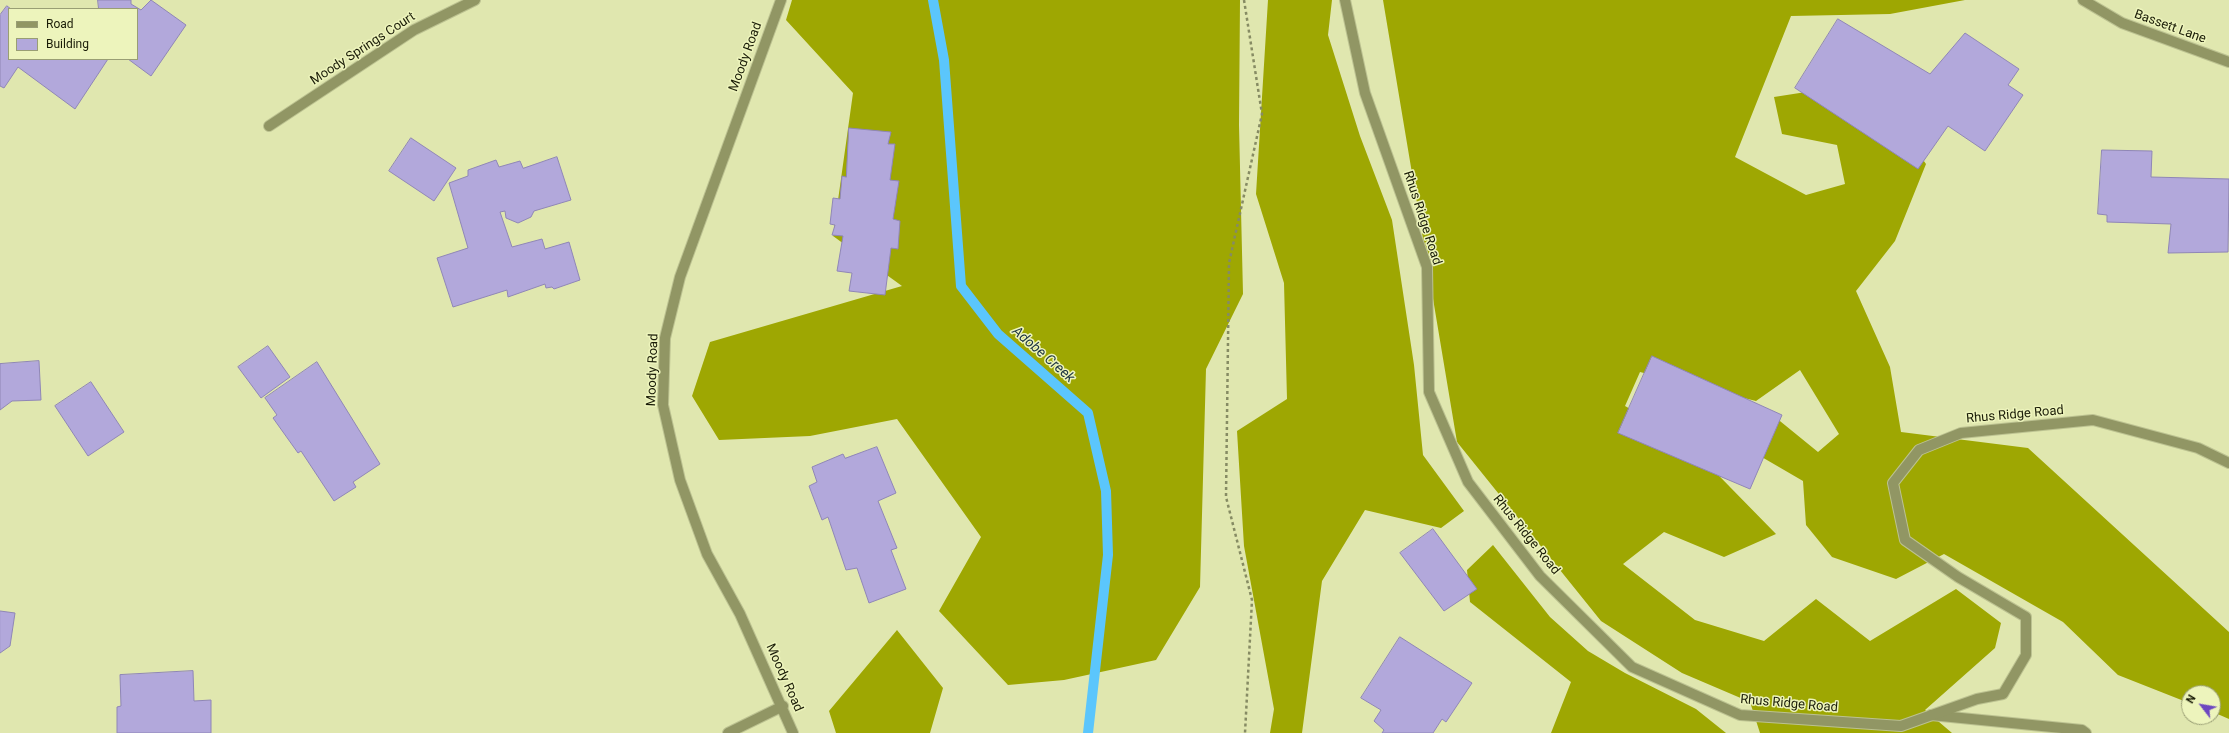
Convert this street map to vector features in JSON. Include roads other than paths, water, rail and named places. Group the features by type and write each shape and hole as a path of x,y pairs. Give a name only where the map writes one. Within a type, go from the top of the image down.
{"street":[{"name":"Moody Springs Court","path":"269,126 414,30 475,0"},
{"name":"Moody Road","path":"781,0 680,277 665,338 663,405 680,480 707,554 740,614 783,706 793,733"},
{"name":"Rhus Ridge Road","path":"1345,0 1365,93 1428,267 1429,392 1468,482 1540,576 1632,667 1740,715 1902,726 1977,699 2002,694 2026,655 2026,617 1958,576 1905,540 1893,483 1919,450 1961,433 2094,420 2198,448 2229,462"},
{"name":"Bassett Lane","path":"2083,0 2122,23 2229,62"},
{"path":"728,733 783,706"},
{"path":"1931,715 2084,732"}],"waterway":[{"name":"Adobe Creek","path":"933,0 944,60 961,286 998,334 1088,413 1106,491 1108,555 1088,733"}]}
